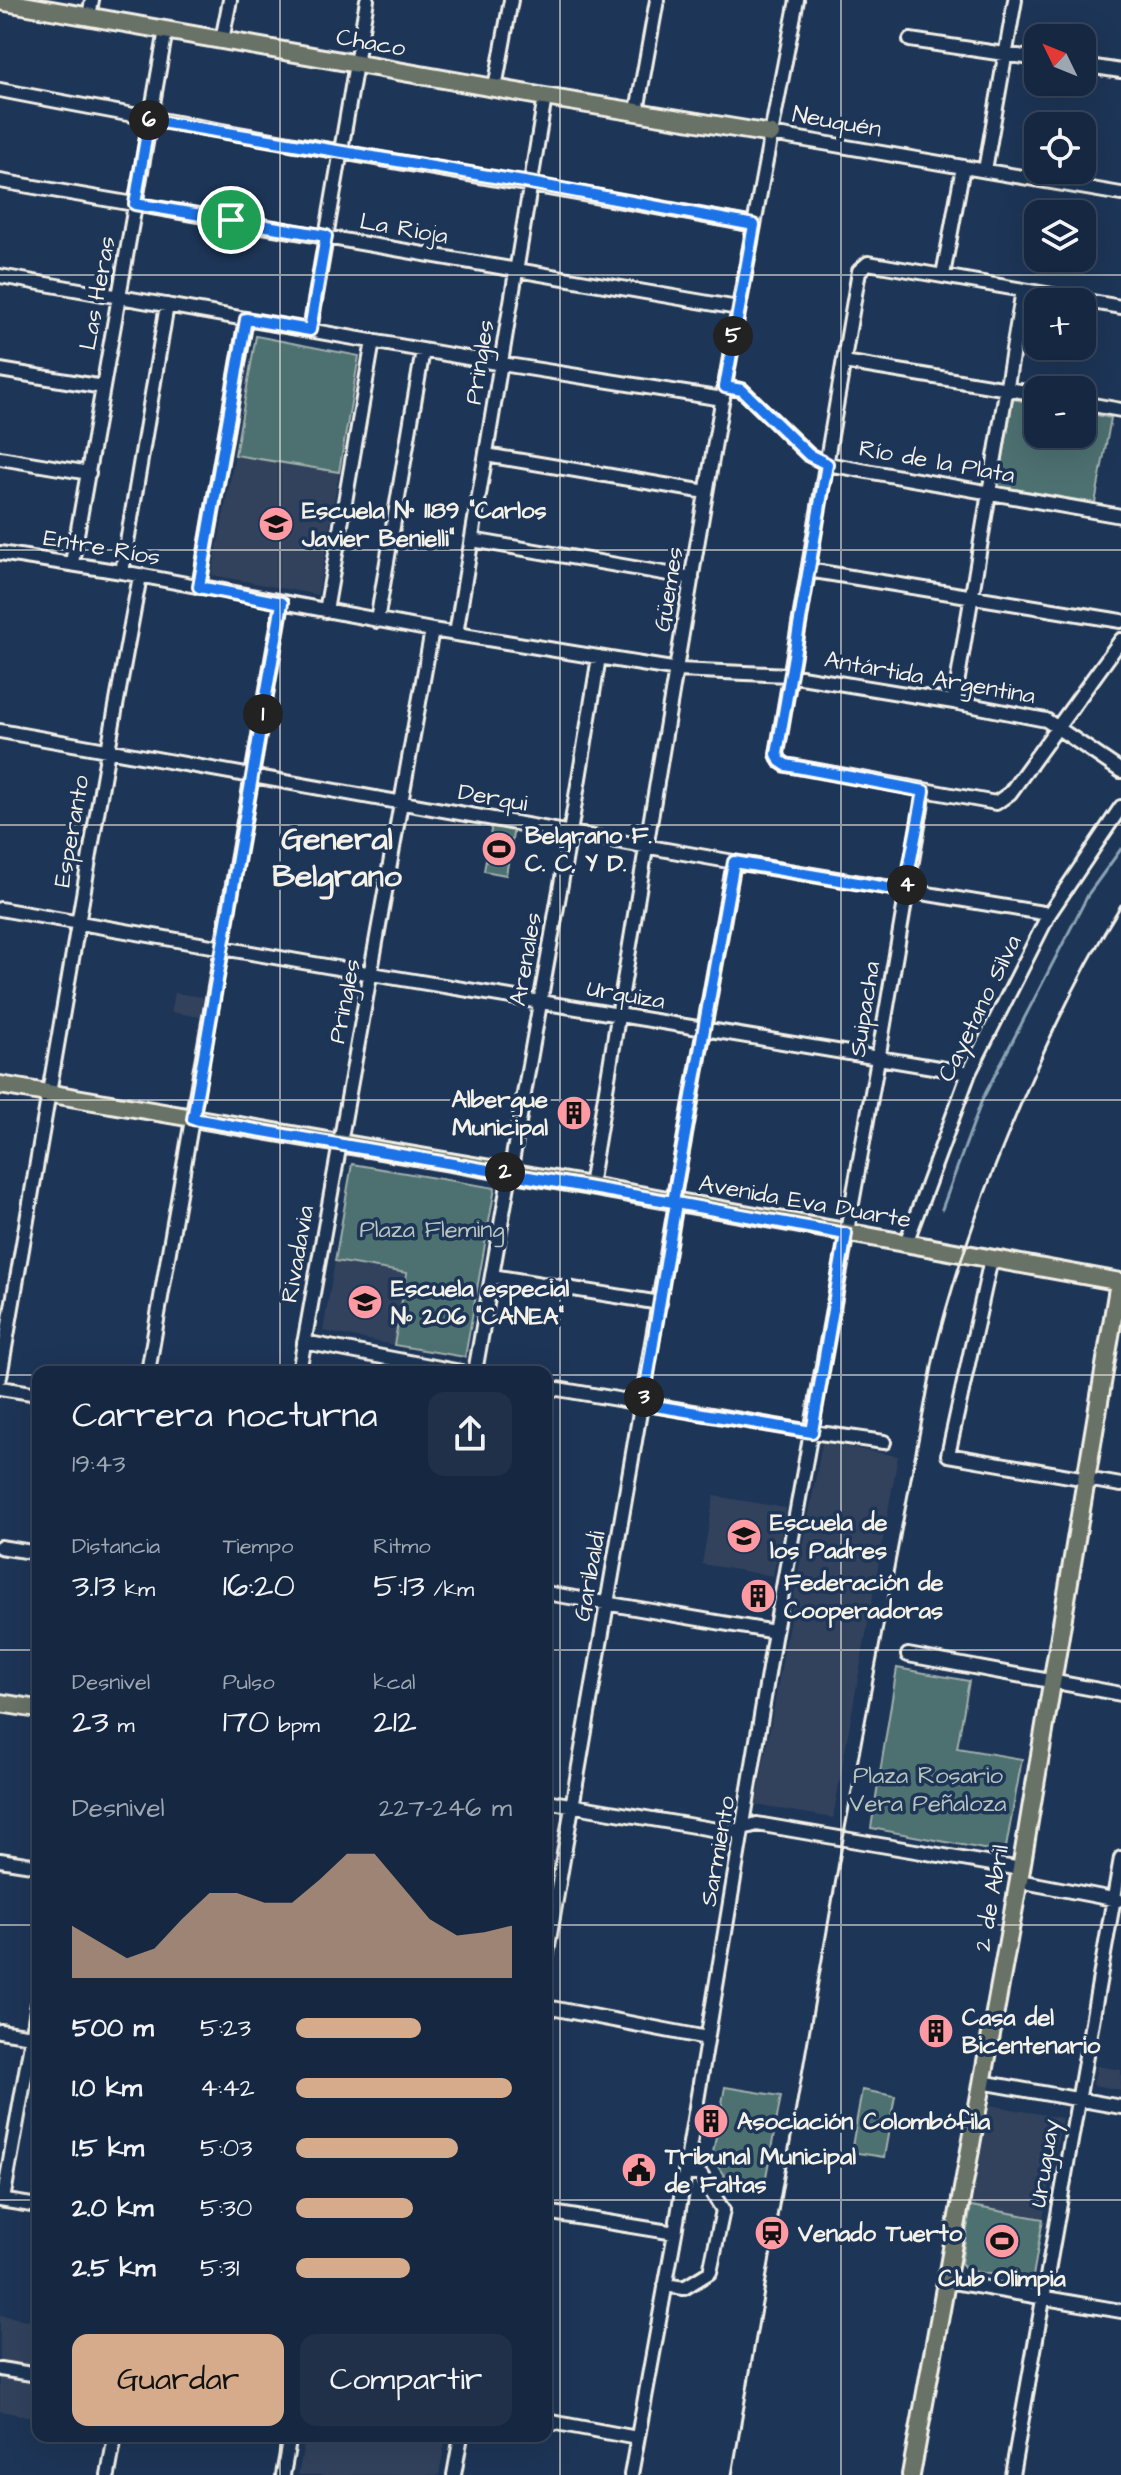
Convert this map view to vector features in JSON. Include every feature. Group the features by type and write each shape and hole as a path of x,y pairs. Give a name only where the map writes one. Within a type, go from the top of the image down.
{"main road":[{"name":"Chaco","path":"0,1 91,8 166,30 545,97"},
{"name":"Neuquén","path":"545,97 771,134"},
{"name":"Avenida Eva Duarte","path":"0,1085 590,1186 991,1259 1120,1278"},
{"name":"2 de Abril","path":"911,2475 1020,1875 1120,1278"},
{"path":"0,1703 32,1708"}],"street":[{"path":"222,40 230,0"},
{"path":"310,330 367,0"},
{"path":"495,88 511,0"},
{"path":"637,111 657,0"},
{"name":"Güemes","path":"590,1186 738,308 797,0"},
{"path":"985,170 1015,0"},
{"name":"Las Heras","path":"72,563 166,30"},
{"path":"910,40 1024,57"},
{"path":"1096,67 1121,71"},
{"path":"0,90 149,120 530,183 754,225"},
{"name":"Pringles","path":"456,634 545,97"},
{"name":"Neuquén","path":"771,134 1121,194"},
{"path":"943,275 963,167"},
{"name":"La Rioja","path":"0,181 738,308"},
{"path":"1121,307 868,263 859,271 777,754 786,765 996,803 1010,793 1121,640"},
{"name":"Río de la Plata","path":"0,276 502,364 724,393 742,390 809,455 827,464 1121,516"},
{"path":"954,702 1023,290"},
{"path":"122,572 167,305"},
{"path":"199,587 246,319"},
{"path":"326,611 373,341"},
{"path":"377,621 423,350"},
{"path":"844,362 1024,391"},
{"path":"0,370 103,387"},
{"path":"1096,406 1121,410"},
{"path":"486,455 706,492"},
{"path":"0,458 89,473"},
{"path":"472,540 692,578"},
{"name":"Entre Ríos","path":"0,553 72,563 432,630"},
{"path":"808,570 1121,621"},
{"name":"Esperanto","path":"0,1377 140,576"},
{"path":"149,1366 282,603"},
{"name":"Pringles","path":"339,1144 432,630"},
{"name":"Antártida Argentina","path":"432,630 678,670 789,675 1046,720 1121,771"},
{"name":"Arenales","path":"476,1366 599,657"},
{"name":"Derqui","path":"0,731 648,847 1049,914"},
{"name":"Suipacha","path":"846,1234 924,791"},
{"name":"Cayetano Silva","path":"906,1243 969,1073 1049,914 1121,807"},
{"name":"Garibaldi","path":"552,1923 734,862"},
{"name":"Urquiza","path":"0,909 969,1073"},
{"name":"Rivadavia","path":"300,1366 339,1144"},
{"name":"Sarmiento","path":"631,2475 846,1234"},
{"path":"991,1259 948,1455 1121,1485"},
{"path":"492,1276 660,1303"},
{"path":"304,1342 430,1366"},
{"path":"0,1388 32,1393"},
{"path":"552,1388 884,1442"},
{"path":"0,1547 32,1552"},
{"path":"552,1594 775,1632"},
{"path":"908,1655 1121,1694"},
{"path":"552,1802 729,1832 757,1824 1020,1875 1117,1899"},
{"name":"Uruguay","path":"1012,2475 1077,2100 1117,1899 1121,1858"},
{"path":"0,1860 32,1865"},
{"path":"552,2008 707,2038"},
{"path":"0,2031 32,2036"},
{"path":"32,2051 1,2200 32,2205"},
{"path":"981,2082 1121,2107"},
{"path":"665,2285 684,2288 710,2272 723,2210 701,2175 685,2172"},
{"path":"552,2213 675,2233"},
{"path":"947,2281 1121,2311"},
{"path":"0,2369 32,2374"},
{"path":"552,2422 637,2438"},
{"path":"108,2475 114,2442"},
{"path":"283,2475 289,2442"},
{"path":"454,2475 460,2442"}],"shaded area":[{"name":"Escuela N° 1189 \"Carlos Javier Benielli\"","path":"235,455 339,472 318,595 212,575"},
{"path":"175,993 203,997 200,1017 171,1012"},
{"name":"Escuela especial Nº 206 \"CANEA\"","path":"335,1261 407,1273 394,1345 323,1331"},
{"path":"822,1443 898,1456 833,1818 756,1805"},
{"name":"Escuela de los Padres","path":"714,1496 786,1508 773,1576 702,1564"},
{"path":"1097,2066 1121,2070 1121,2090 1093,2085"},
{"path":"990,2105 1062,2118 1043,2219 971,2206"},
{"path":"0,2315 32,2321 32,2417 0,2411"},
{"path":"305,2442 445,2442 439,2475 298,2475"}],"green space":[{"path":"256,336 359,356 339,472 235,455"},
{"path":"1013,399 1024,401 1024,448 1096,448 1096,415 1111,418 1095,503 998,486"},
{"name":"Belgrano F. C. C. Y D.","path":"492,824 514,828 506,875 484,871"},
{"name":"Plaza Fleming","path":"352,1164 495,1188 465,1357 394,1345 407,1273 335,1261"},
{"name":"Plaza Rosario Vera Peñaloza","path":"897,1668 969,1681 957,1748 1022,1759 1005,1853 871,1828"},
{"path":"725,2087 781,2096 763,2193 732,2187 712,2158"},
{"path":"862,2090 895,2096 884,2157 851,2152"},
{"name":"Club Olimpia","path":"971,2206 1043,2219 1032,2282 967,2270 961,2263"}],"waterway":[{"path":"942,1209 982,1100 1089,893 1121,849"}],"railway":[{"path":"732,2475 843,1839 934,1356 960,1263 1004,1143 1065,1007 1121,905"}],"place":[{"name":"Escuela N° 1189 \"Carlos Javier Benielli\"","path":"276,524"},
{"name":"Belgrano F. C. C. Y D.","path":"499,849"},
{"name":"Albergue Municipal","path":"574,1113"},
{"name":"Escuela especial Nº 206 \"CANEA\"","path":"365,1302"},
{"name":"Escuela de los Padres","path":"744,1536"},
{"name":"Federación de Cooperadoras","path":"758,1596"},
{"name":"Casa del Bicentenario","path":"936,2031"},
{"name":"Asociación Colombófila","path":"711,2121"},
{"name":"Tribunal Municipal de Faltas","path":"639,2170"},
{"name":"Venado Tuerto","path":"772,2233"},
{"name":"Club Olimpia","path":"1002,2241"}],"district":[{"name":"General Belgrano","path":"337,856"}],"route":[{"path":"231,220 135,204 149,120 530,183 754,225 725,387 742,390 809,455 827,464 777,754 786,765 924,791 905,891 734,862 673,1202 676,1203 643,1404 812,1432 846,1234 676,1203 590,1186 193,1119 282,603 199,587 246,319 310,330 326,236 231,220"}]}
